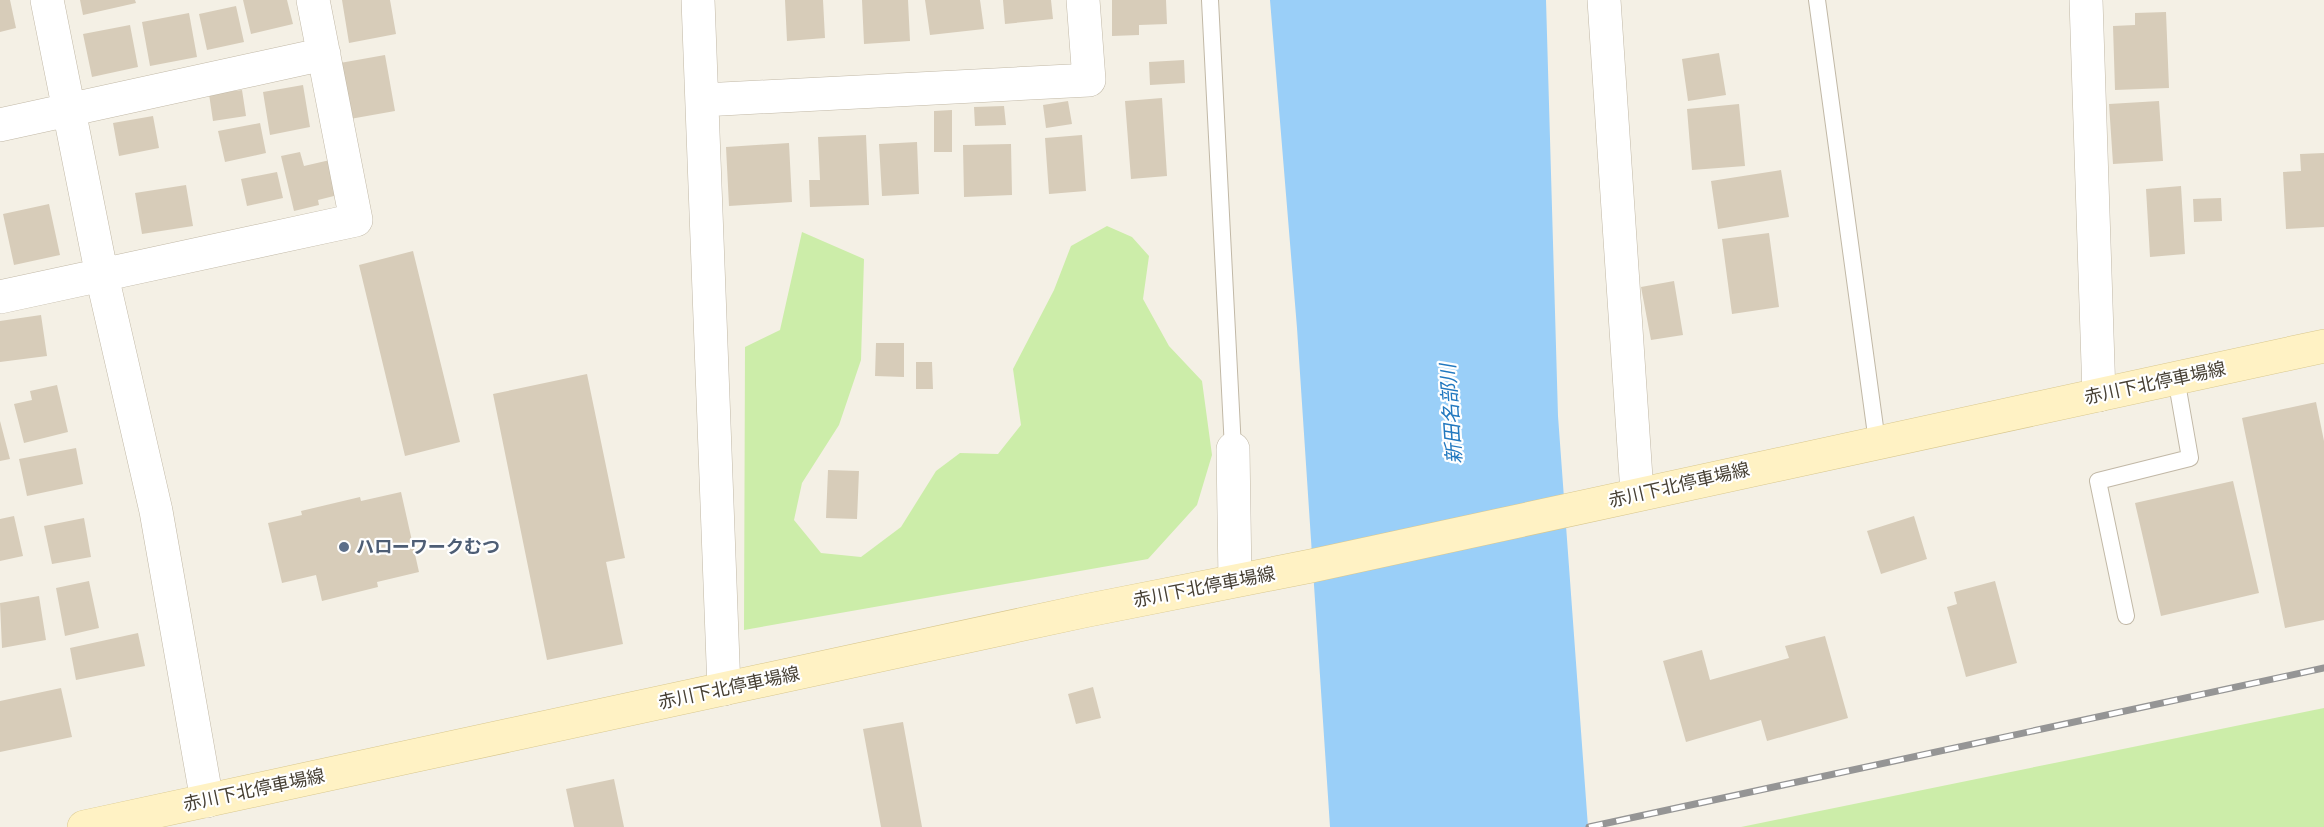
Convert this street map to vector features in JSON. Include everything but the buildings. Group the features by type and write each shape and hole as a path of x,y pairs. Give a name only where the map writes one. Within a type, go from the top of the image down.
{"main road":[{"name":"赤川下北停車場線","path":"84,827 1234,580 1311,566 2324,346"}],"street":[{"path":"47,0 102,276 156,512 207,801"},
{"path":"0,297 356,220 313,0"},
{"path":"698,0 724,689"},
{"path":"703,100 1089,80 1083,0"},
{"path":"1604,0 1629,496"},
{"path":"2086,0 2099,395"},
{"path":"0,125 324,54"},
{"path":"1233,449 1234,580"}],"lane":[{"path":"1210,0 1233,449"},
{"path":"1817,0 1877,442"},
{"path":"2126,616 2098,481 2190,458 2176,378"}],"green space":[{"path":"1107,226 1132,237 1149,256 1143,299 1169,346 1202,381 1212,455 1197,505 1148,559 744,630 745,347 780,330 802,232 864,259 861,360 839,425 802,483 794,520 821,553 861,557 901,527 936,471 960,453 998,454 1021,425 1013,369 1054,290 1071,246"},
{"path":"2324,708 2324,827 1741,827"}],"water":[{"name":"新田名部川","path":"1270,0 1546,0 1558,416 1588,827 1330,827 1297,328"}],"railway":[{"path":"1589,827 2324,668"}],"place":[{"name":"ハローワークむつ","path":"344,547"}]}
